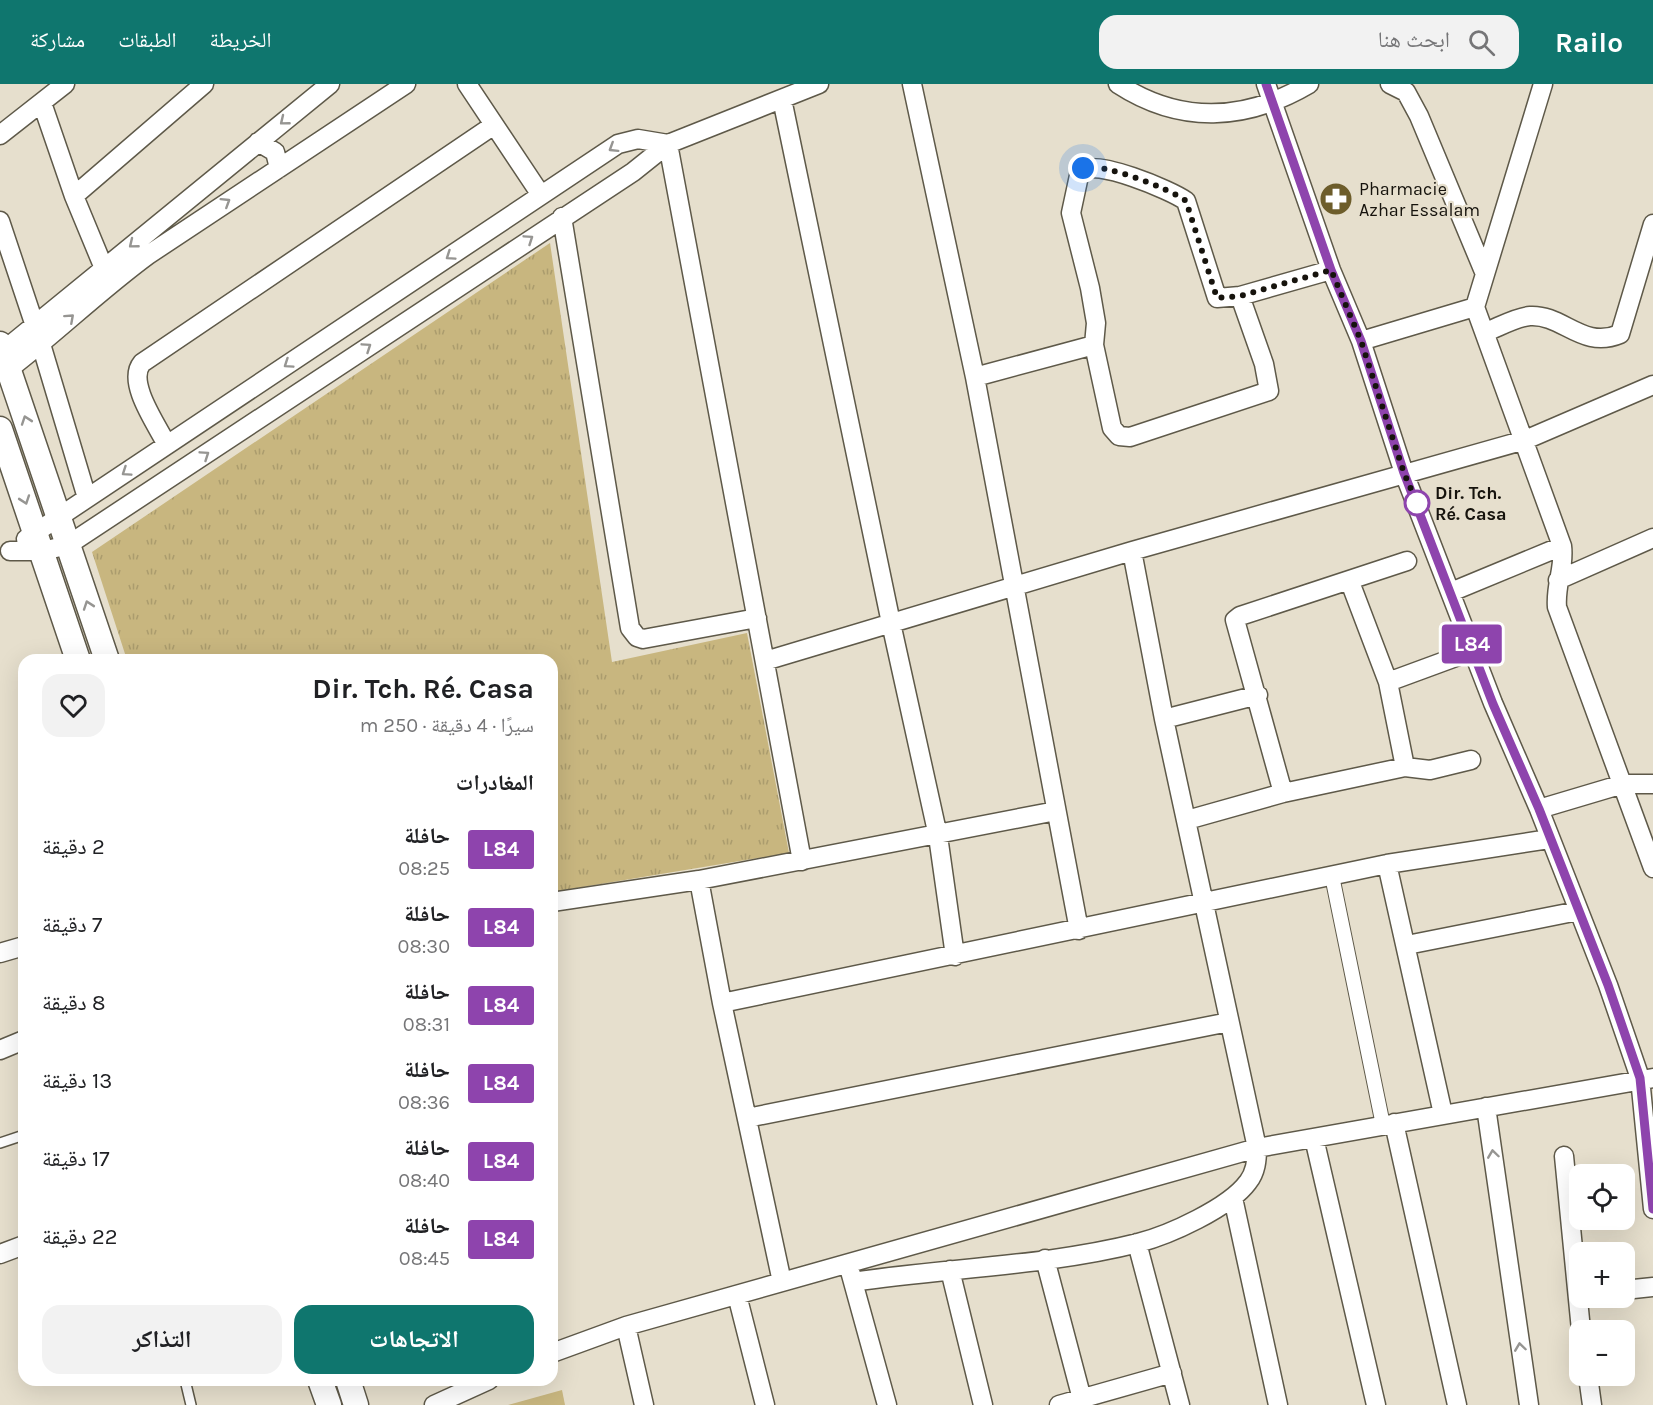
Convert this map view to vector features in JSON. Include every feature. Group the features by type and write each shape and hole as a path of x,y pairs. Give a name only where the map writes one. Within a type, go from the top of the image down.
{"street":[{"path":"0,135 65,84"},
{"path":"74,196 204,84"},
{"path":"4,355 41,344 107,275 238,159 330,84"},
{"path":"4,355 34,326 107,275 253,185 406,84"},
{"path":"467,84 542,195"},
{"path":"5,555 40,542 68,545 633,172 669,144 819,84"},
{"path":"912,84 975,377 1079,930"},
{"path":"1118,84 1168,109 1224,114 1272,103 1309,84"},
{"path":"1266,84 1331,270 1361,341 1404,473 1475,650 1493,704 1539,809 1646,1078 1653,1209"},
{"path":"1390,84 1406,92 1419,117 1485,274"},
{"path":"1543,84 1475,307 1562,546 1564,560 1558,580 1557,607 1653,868"},
{"path":"782,99 891,623 938,836 955,956"},
{"path":"42,103 74,196 107,275"},
{"path":"167,445 138,388 135,377 142,363 494,125"},
{"path":"40,542 59,517 618,144 638,139 669,144"},
{"path":"258,142 275,152 279,168"},
{"path":"669,144 802,861"},
{"path":"238,159 237,175 243,182 253,185"},
{"path":"1240,296 1269,391 1130,437 1119,436 1112,428 1094,345 1094,311 1071,213 1083,168 1098,168 1142,180 1174,192 1186,201 1214,295 1221,298 1240,296 1331,270"},
{"path":"562,217 630,628 637,637 643,639 757,618"},
{"path":"0,221 41,344 87,498"},
{"path":"1486,332 1528,316 1546,318 1573,332 1596,339 1620,334 1653,225"},
{"path":"1361,341 1475,307"},
{"path":"975,377 1094,345"},
{"path":"4,355 105,654"},
{"path":"765,661 1015,588 1132,551 1525,440 1653,385"},
{"path":"0,429 76,654"},
{"path":"1558,580 1653,538"},
{"path":"1451,592 1562,546"},
{"path":"853,1282 1045,1258 1137,1243 1170,1233 1233,1198 1249,1182 1257,1164 1257,1148 1164,719 1132,551"},
{"path":"1284,793 1235,620 1240,616 1350,582 1407,561"},
{"path":"1350,582 1388,682 1406,767"},
{"path":"1388,682 1475,650"},
{"path":"1164,719 1258,695"},
{"path":"1187,820 1284,793 1406,767 1430,770 1471,760"},
{"path":"1539,809 1623,784 1653,784"},
{"path":"558,901 699,880 938,836 1056,811"},
{"path":"722,1003 1388,864 1549,839"},
{"path":"1388,864 1443,1114"},
{"path":"1332,876 1457,1405"},
{"path":"699,880 722,1003 782,1282"},
{"path":"1407,945 1578,911"},
{"path":"0,953 18,948"},
{"path":"747,1118 1229,1022"},
{"path":"0,1050 18,1042"},
{"path":"558,1349 626,1326 1257,1148 1646,1078"},
{"path":"1486,1107 1529,1405"},
{"path":"1314,1138 1376,1405"},
{"path":"1564,1156 1573,1242"},
{"path":"1233,1198 1278,1405"},
{"path":"1137,1243 1180,1405"},
{"path":"1,1249 18,1246"},
{"path":"1045,1258 1082,1399"},
{"path":"849,1264 887,1405"},
{"path":"950,1270 983,1405"},
{"path":"1635,1289 1653,1287"},
{"path":"737,1295 765,1405"},
{"path":"626,1326 644,1405"},
{"path":"1059,1405 1172,1373"},
{"path":"322,1386 329,1405"},
{"path":"434,1405 474,1386"},
{"path":"1589,1386 1592,1405"}],"lane":[{"path":"0,1143 18,1137"},
{"path":"186,1386 191,1405"}],"green space":[{"path":"550,243 612,662 747,633 789,853 558,891 558,654 125,654 92,552"},
{"path":"562,1390 565,1405 508,1405"}],"bus line":[{"name":"L84","path":"1266,84 1331,270 1361,341 1404,473 1475,650 1493,704 1539,809 1608,985 1640,1078 1653,1209"}],"place":[{"name":"Pharmacie Azhar Essalam","path":"1336,199"},
{"name":"Dir. Tch. Ré. Casa","path":"1417,503"}],"route":[{"path":"1083,168 1098,168 1142,180 1174,192 1186,201 1190,208 1214,295 1217,298 1240,296 1331,270 1361,341 1404,473 1417,503"}]}
